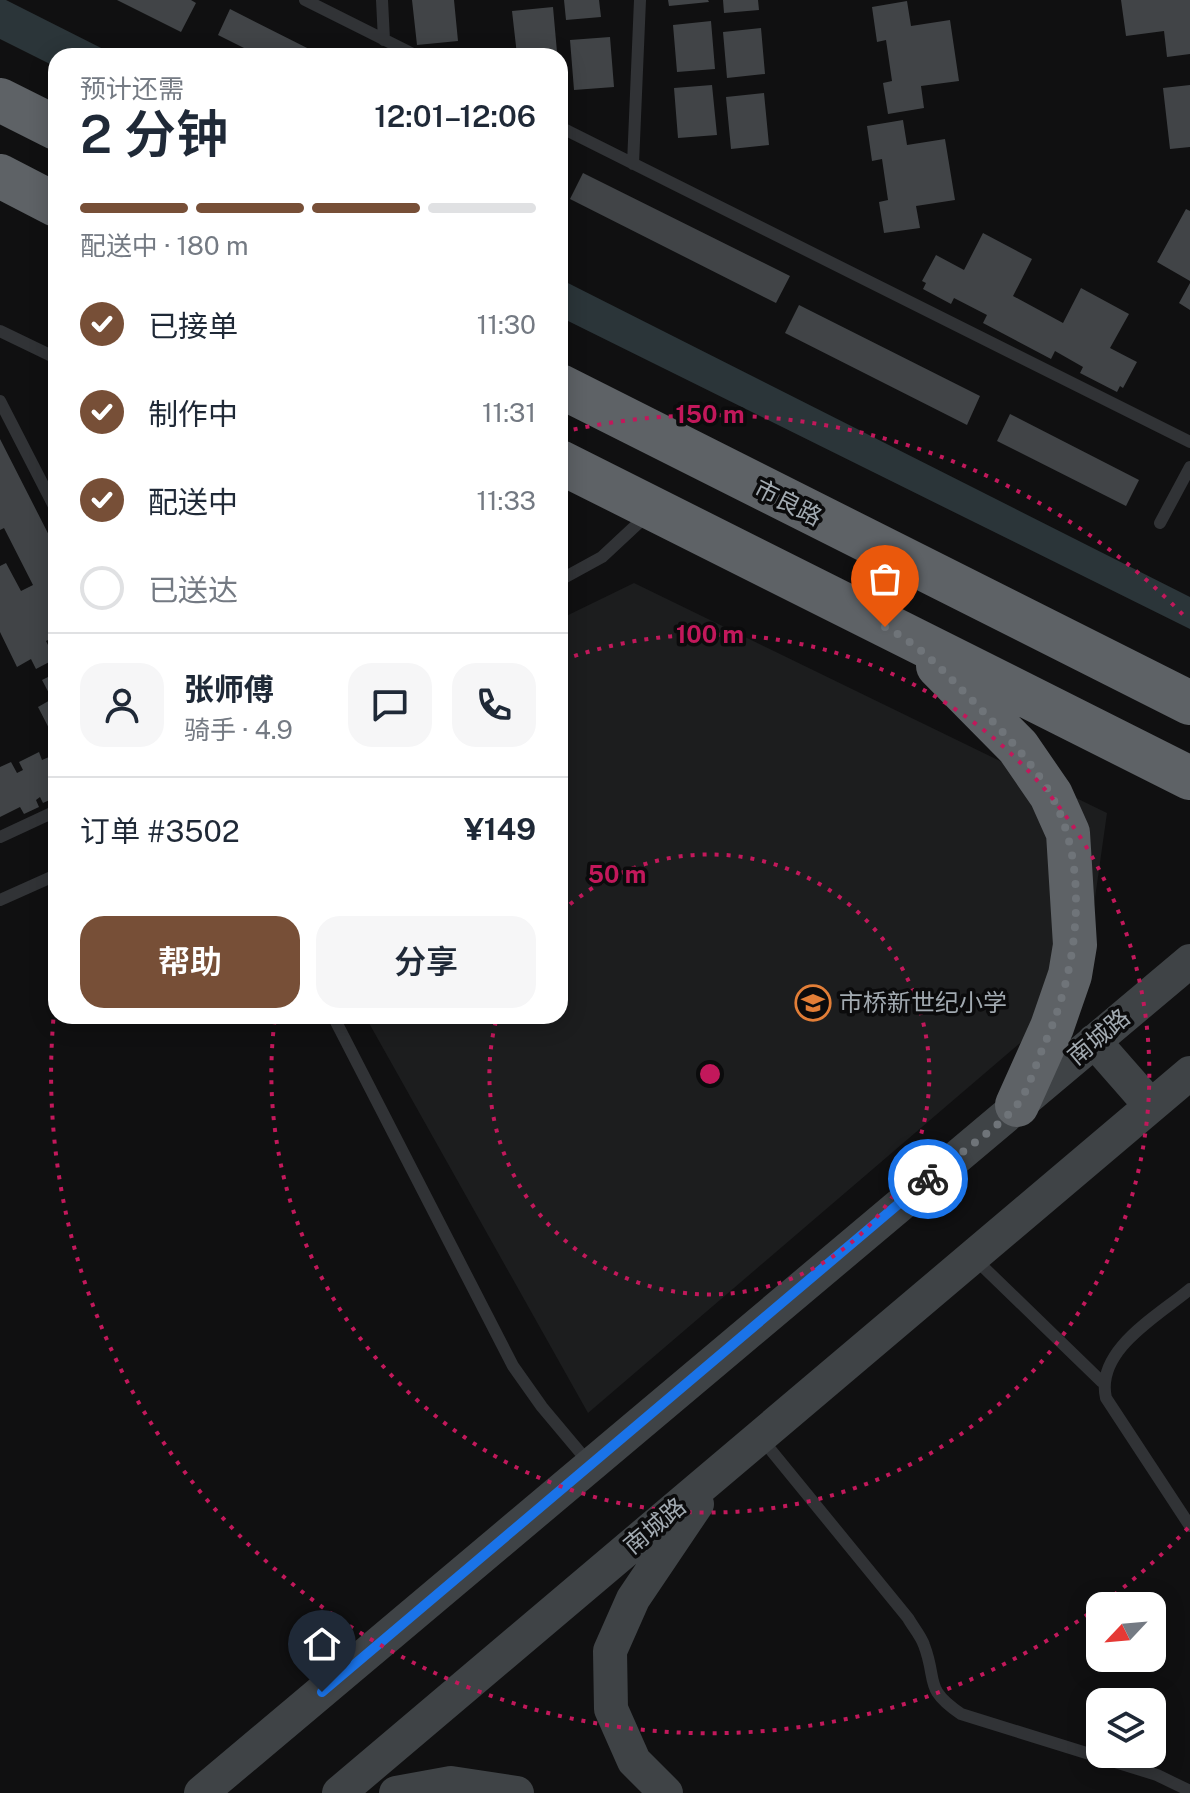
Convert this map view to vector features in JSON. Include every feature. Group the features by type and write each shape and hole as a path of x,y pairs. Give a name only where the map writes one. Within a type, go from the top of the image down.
{"highway":[{"path":"0,100 48,124"},
{"path":"0,176 48,201"},
{"name":"市良路","path":"568,390 1190,703"},
{"path":"568,466 1190,778"},
{"path":"914,641 1018,747 1051,795 1068,833 1075,945 1070,975 1052,1027 1017,1105"}],"street":[{"name":"南城路","path":"201,1793 1190,961"},
{"path":"1094,1041 1151,1106"},
{"name":"南城路","path":"339,1793 1190,1073"},
{"path":"666,1793 634,1761 611,1709 610,1651 633,1599 716,1474"},
{"path":"396,1793 451,1783 517,1793"}],"lane":[{"path":"305,0 400,48"},
{"path":"382,0 384,40"},
{"path":"633,164 640,0"},
{"path":"568,131 1190,442"},
{"path":"0,331 48,354"},
{"path":"0,401 48,494"},
{"path":"1160,523 1190,467"},
{"path":"568,576 602,557 653,510"},
{"path":"0,837 48,815"},
{"path":"0,900 48,879"},
{"path":"337,1024 513,1366 591,1466"},
{"path":"973,1256 1102,1382 1106,1398 1190,1526"},
{"path":"1102,1382 1113,1355 1190,1289"},
{"path":"760,1437 908,1618 924,1644 930,1682 941,1700 961,1714 1157,1775 1190,1791"}],"shaded area":[{"path":"0,0 6,0 101,48 48,48 48,63 0,39"},
{"path":"568,283 1190,597 1190,629 568,321"},
{"name":"市桥新世纪小学","path":"634,583 1107,813 1082,990 588,1413 369,1024 568,1024 568,615"}],"building":[{"path":"117,0 191,0 196,3 181,32"},
{"path":"412,0 454,0 458,41 417,45"},
{"path":"564,0 599,0 601,17 566,20"},
{"path":"668,0 708,0 709,2 669,6"},
{"path":"723,0 758,0 759,10 724,13"},
{"path":"1121,0 1190,0 1190,54 1167,57 1164,31 1126,36"},
{"path":"907,1 911,26 950,20 959,81 921,86 924,108 888,114 883,83 892,81 886,40 877,42 872,7"},
{"path":"553,7 557,48 516,48 512,11"},
{"path":"230,9 307,48 244,48 218,35"},
{"path":"711,21 715,69 677,72 673,25"},
{"path":"761,28 765,74 727,78 723,32"},
{"path":"610,37 614,87 574,90 570,40"},
{"path":"712,85 717,135 678,138 674,88"},
{"path":"1190,85 1190,147 1170,149 1163,88"},
{"path":"764,93 769,145 731,149 726,97"},
{"path":"903,120 907,145 945,139 955,200 916,206 920,228 884,233 879,202 888,200 882,159 872,161 867,126"},
{"path":"583,173 790,276 776,303 570,199"},
{"path":"1186,209 1190,211 1190,281 1157,262"},
{"path":"983,233 1032,259 1013,296 1063,323 1081,288 1129,314 1110,348 1137,362 1123,388 1120,386 1117,392 1080,373 1083,367 1055,351 1051,359 983,323 987,315 954,298 951,304 923,289 926,283 922,281 936,255 964,270"},
{"path":"1190,283 1190,310 1179,303"},
{"path":"799,305 980,396 967,425 785,333"},
{"path":"1010,414 1139,480 1126,506 997,441"},
{"path":"0,439 48,533 48,663 36,669 31,659 17,667 0,632 0,566 6,563 21,591 33,585 4,528 0,530"},
{"path":"48,677 48,691 42,680"},
{"path":"48,701 48,726 38,707"},
{"path":"39,752 42,760 48,757 48,801 43,803 40,797 36,800 39,807 24,814 20,807 0,817 0,767 11,762 17,773 23,770 19,762"}],"way so far":[{"path":"885,627 914,641 1018,747 1051,795 1068,833 1072,861 1075,945 1070,975 1052,1027 1017,1105 928,1179"}],"place":[{"name":"市桥新世纪小学","path":"813,1003"}],"route":[{"path":"322,1692 928,1179"}]}
